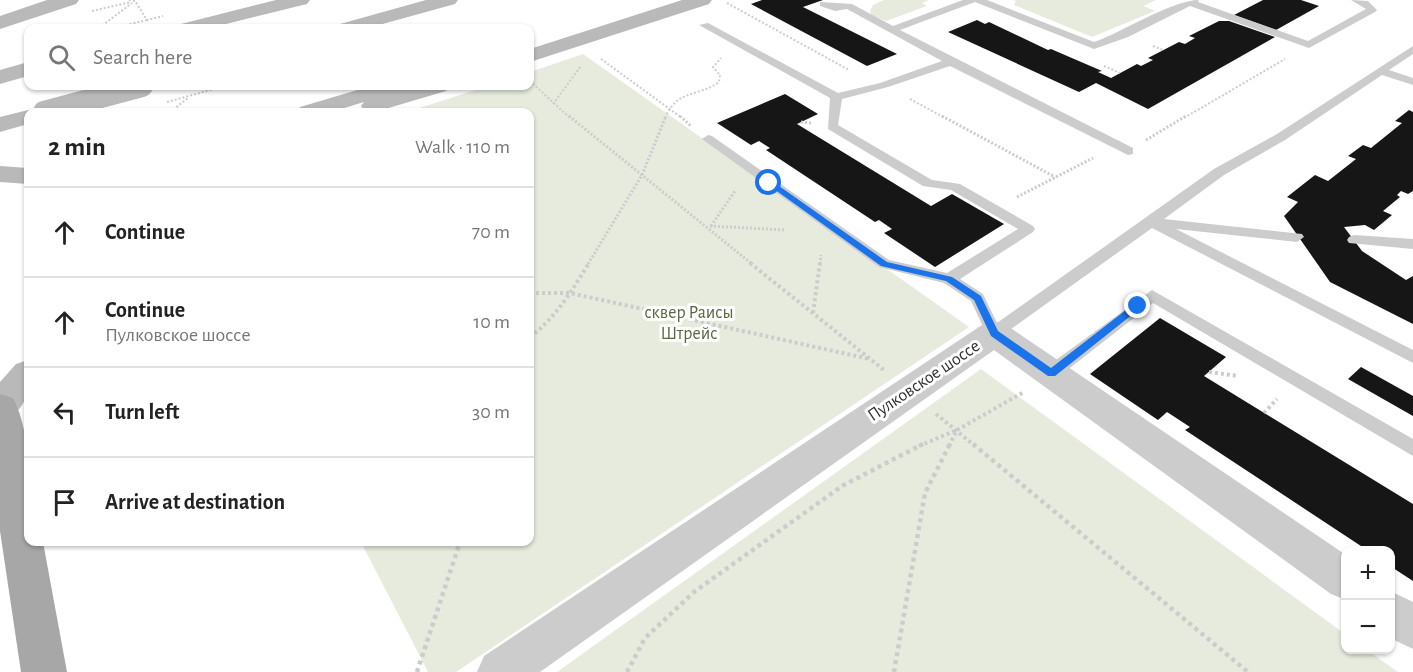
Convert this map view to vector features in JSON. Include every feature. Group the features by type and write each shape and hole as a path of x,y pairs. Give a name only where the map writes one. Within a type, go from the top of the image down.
{"main road":[{"path":"0,1 27,0"},
{"path":"0,23 29,11 69,0"},
{"path":"204,24 300,0"},
{"path":"362,24 448,0"},
{"path":"534,41 664,0"},
{"path":"534,55 702,0"},
{"path":"0,76 24,70"},
{"path":"59,108 127,90"},
{"path":"321,108 380,90"},
{"path":"367,108 425,90"},
{"path":"0,125 24,118"},
{"path":"0,174 24,176"},
{"path":"24,378 0,408 44,672"}],"street":[{"name":"Пулковское шоссе","path":"500,672 994,333 1341,576"},
{"path":"1395,615 1413,627"}],"lane":[{"path":"822,4 835,8 867,0"},
{"path":"891,30 972,0"},
{"path":"978,0 1094,46 1193,1 1309,45 1372,10 1365,3 1356,0"},
{"path":"849,6 951,63 1123,148"},
{"path":"704,25 836,97 884,85 951,63"},
{"path":"708,139 884,264 949,279 977,298 994,333 1220,172 1281,137 1413,49"},
{"path":"1381,71 1413,82"},
{"path":"836,97 832,126 928,183 955,187 1028,229 949,279"},
{"path":"1151,222 1297,237"},
{"path":"1151,222 1413,357"},
{"path":"1354,240 1413,244"},
{"path":"1053,374 1152,295 1413,448"}],"path":[{"path":"90,12 135,1 104,24"},
{"path":"130,24 147,20"},
{"path":"534,335 570,293 642,175 670,107 682,95 709,89 719,82 720,75 713,67 731,48 729,39"},
{"path":"995,210 1040,183 1123,148 1309,45"},
{"path":"592,52 670,107 708,139"},
{"path":"553,104 585,61"},
{"path":"534,85 553,104 886,372"},
{"path":"161,104 211,90"},
{"path":"175,108 190,96"},
{"path":"709,228 735,190"},
{"path":"709,228 786,230"},
{"path":"813,313 821,255"},
{"path":"534,293 570,293 871,360"},
{"path":"1209,372 1238,376"},
{"path":"627,672 645,638 693,591 842,486 912,449 957,430 1053,374"},
{"path":"1264,413 1277,399"},
{"path":"930,409 1248,672"},
{"path":"894,672 910,568 925,493 957,430"},
{"path":"417,672 459,546"}],"green space":[{"path":"884,0 929,0 922,3 927,6 886,21 871,15 870,11 873,5"},
{"path":"1013,0 1156,0 1143,6 1155,11 1092,37 1014,5 1016,1"},
{"name":"сквер Раисы Штрейс","path":"583,54 969,327 456,672 428,672 363,546 534,546 534,108 419,108 476,90 534,90 534,71"},
{"path":"981,369 1341,631 1341,654 1373,654 1398,672 557,672"}],"building":[{"path":"762,0 823,0 803,7 897,54 867,66 751,4"},
{"path":"1263,0 1301,0 1319,6 1276,30 1234,15"},
{"path":"977,20 985,24 989,22 1048,50 1051,49 1102,71 1098,72 1111,78 1137,64 1141,66 1153,60 1148,58 1179,42 1185,44 1195,38 1189,36 1219,21 1229,21 1275,37 1148,109 1096,83 1079,92 948,32"},
{"path":"785,94 818,114 797,124 931,206 952,194 1004,224 935,267 884,233 892,229 879,220 875,222 766,150 770,148 759,141 751,145 717,123"},
{"path":"1409,110 1413,112 1413,191 1408,194 1401,191 1397,195 1400,197 1383,211 1392,215 1374,230 1365,225 1344,227 1362,251 1406,280 1413,276 1413,324 1330,282 1284,216 1298,202 1287,197 1315,175 1328,181 1356,159 1348,156 1363,145 1371,148 1402,123 1395,121"},
{"path":"1160,318 1226,357 1204,376 1413,504 1413,581 1395,569 1395,546 1361,546 1185,430 1190,427 1167,412 1158,420 1090,374"},
{"path":"1361,367 1413,396 1413,416 1348,379"}],"route":[{"path":"769,183 884,264 949,279 977,298 994,333 1051,373 1138,306"}]}
